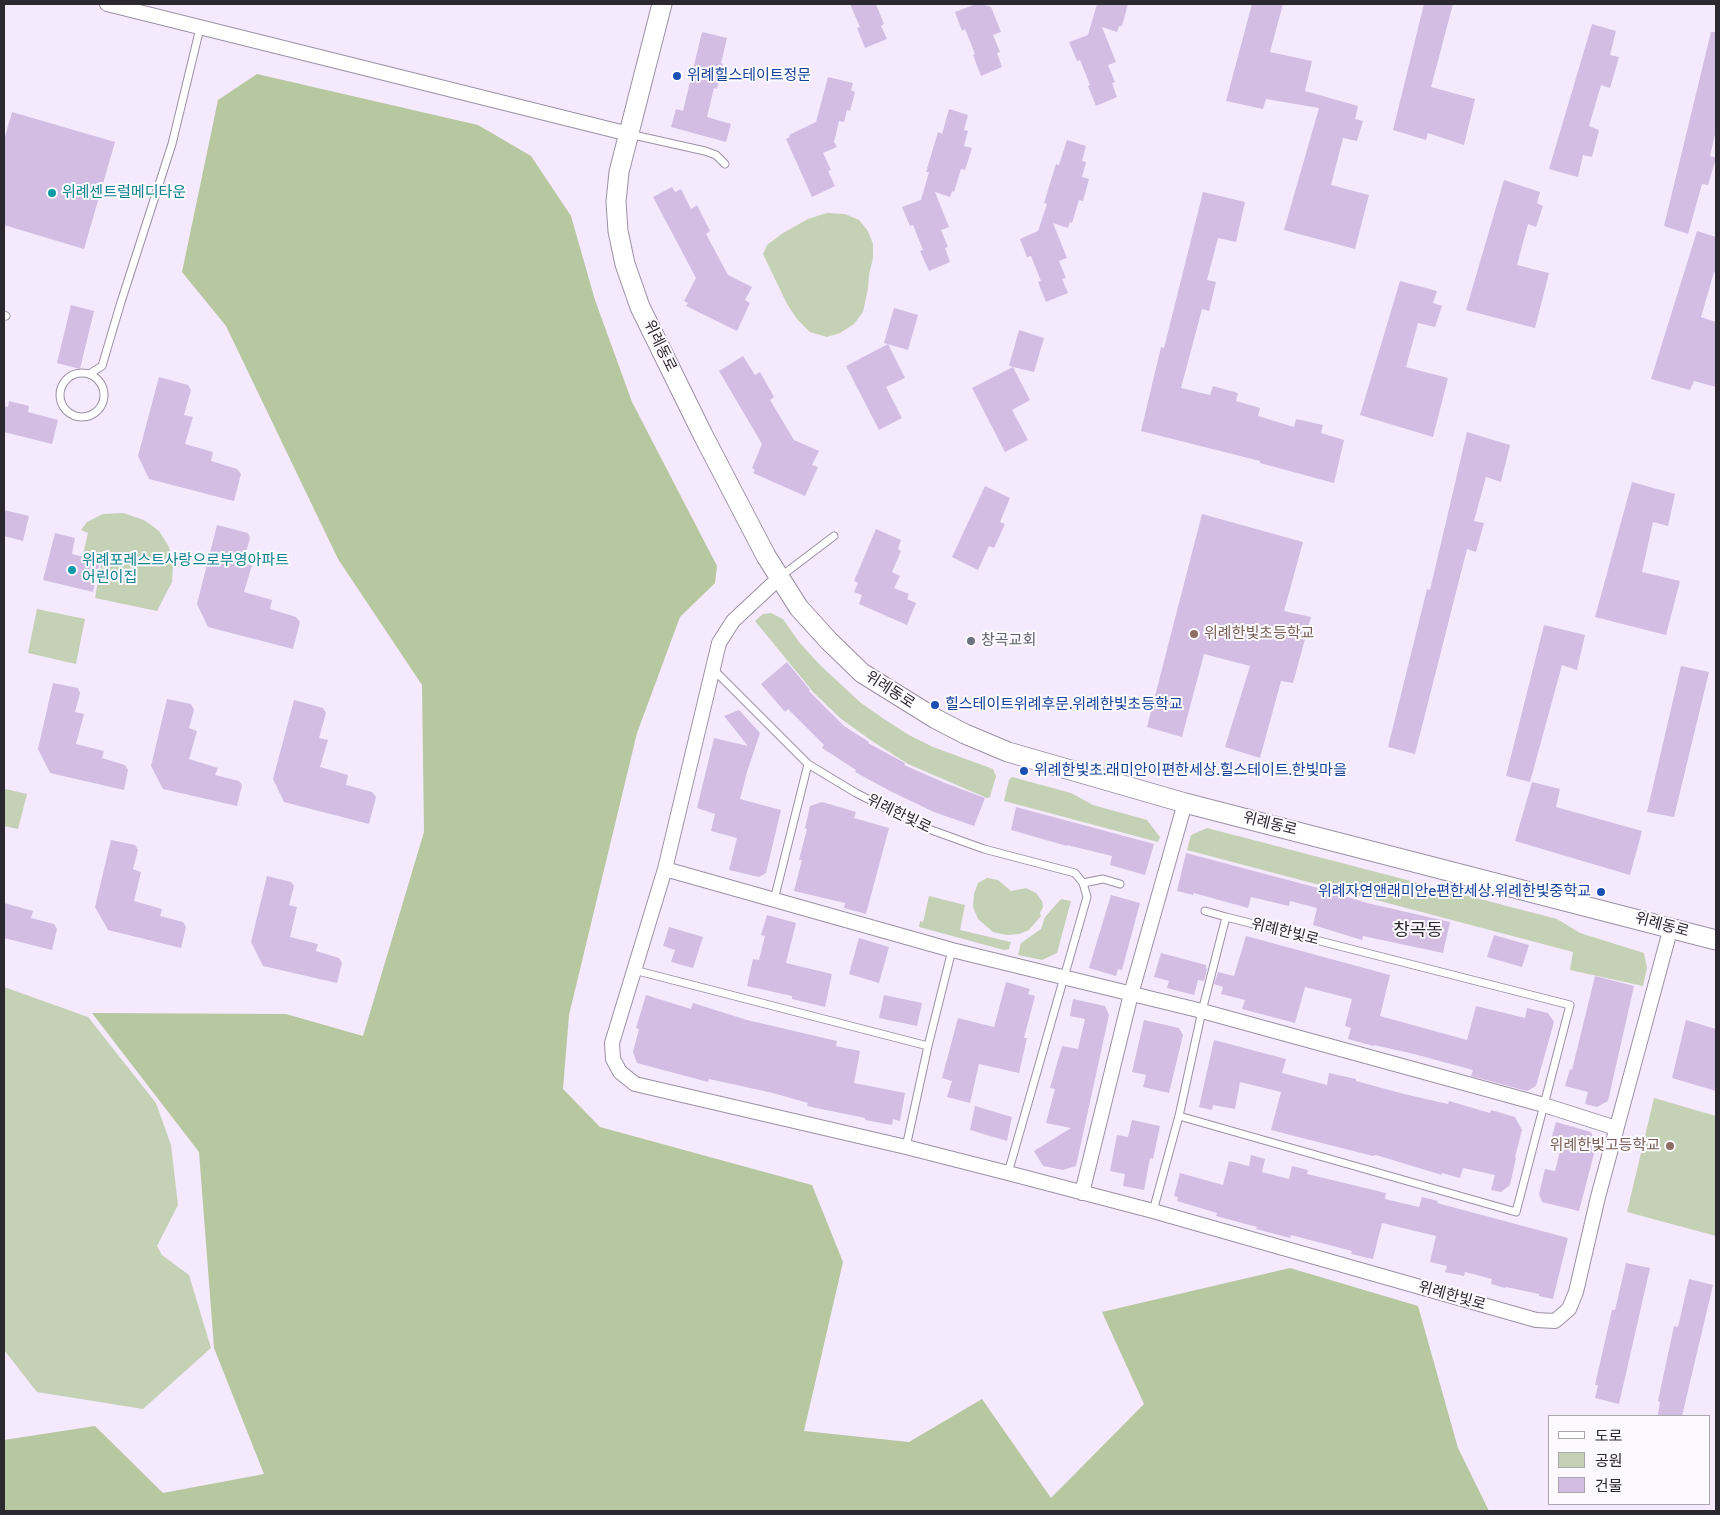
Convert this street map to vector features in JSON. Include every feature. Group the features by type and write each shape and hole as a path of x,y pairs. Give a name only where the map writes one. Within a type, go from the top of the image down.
{"street":[{"path":"107,4 629,134"},
{"name":"위례동로","path":"662,4 619,172 616,202 618,231 625,264 640,307 762,549 799,608 829,642 862,673 936,719 965,734 1008,752 1185,803 1716,940"},
{"name":"위례한빛로","path":"779,578 733,621 719,643 665,869 612,1043 613,1059 620,1072 635,1084 906,1147 1008,1173 1153,1211 1536,1320 1555,1321 1569,1310 1576,1292 1598,1197 1671,927"},
{"path":"1082,1193 1131,994 1185,803"},
{"path":"665,869 952,950 1202,1011 1544,1105 1616,1128"}],"lane":[{"path":"88,374 95,378 104,390 102,404 98,411 92,415 78,417 71,414 62,404 61,390 69,378 75,375 88,374 102,366 172,144 200,28"},
{"path":"629,134 705,151 716,155 725,164"},
{"path":"779,578 834,536"},
{"name":"위례한빛로","path":"714,670 808,764 856,793 923,827 984,849 1075,873 1083,883"},
{"path":"774,900 808,764"},
{"path":"1008,1173 1087,897 1083,883 1103,879 1120,884"},
{"path":"1153,1211 1179,1116 1202,1011 1226,917 1205,911"},
{"name":"위례한빛로","path":"1179,1116 1516,1212 1570,1005 1226,917"},
{"path":"906,1147 928,1046 952,950"},
{"path":"634,970 928,1046"}],"green space":[{"path":"257,74 478,125 531,156 571,216 595,300 632,402 717,566 715,583 680,617 637,733 569,1015 563,1089 600,1127 812,1185 843,1262 804,1431 909,1442 982,1399 1051,1498 1144,1404 1102,1312 1290,1268 1418,1306 1458,1448 1489,1511 4,1511 4,1440 95,1426 163,1493 264,1474 214,1348 199,1152 92,1013 286,1014 363,1036 424,832 422,685 338,559 226,326 182,272 218,100"},
{"path":"827,213 845,214 859,220 868,231 873,244 873,258 863,312 854,324 840,333 827,337 810,332 797,319 787,304 763,254 767,245 783,233 808,219"},
{"path":"123,513 144,520 159,531 169,547 173,565 172,582 157,611 95,598 102,558 83,554 88,533 81,530 87,522 103,514"},
{"path":"37,609 85,619 76,664 28,653"},
{"path":"771,613 783,619 799,642 820,665 861,703 909,735 933,747 993,769 996,776 990,797 987,798 908,764 840,718 814,693 755,621 763,614"},
{"path":"1012,777 1071,793 1093,805 1147,820 1160,837 1158,842 1004,801 1009,780"},
{"path":"5,789 27,794 18,829 4,826"},
{"path":"1207,828 1557,919 1580,933 1644,953 1647,968 1643,986 1570,970 1573,952 1187,850 1191,835"},
{"path":"987,878 998,880 1011,891 1026,888 1036,893 1042,901 1043,907 1040,913 1041,916 1029,930 1019,934 1007,935 993,932 978,919 973,907 974,894 978,883"},
{"path":"929,896 965,905 960,930 1011,942 1009,949 1004,950 919,927 920,921 923,922"},
{"path":"1061,899 1071,901 1057,953 1042,960 1018,955 1021,943 1041,929 1045,917"},
{"path":"4,987 88,1017 156,1103 171,1145 178,1205 157,1246 162,1255 189,1275 211,1348 143,1409 37,1392 4,1350"},
{"path":"1654,1098 1716,1116 1716,1236 1627,1212"}],"building":[{"path":"850,4 876,4 884,24 881,26 887,39 865,48 857,28 860,27"},
{"path":"976,4 991,7 1001,32 993,35 1000,52 997,53 1002,67 981,76 965,29 962,31 955,12"},
{"path":"1097,4 1128,4 1122,26 1119,26 1117,32 1102,27 1116,62 1108,65 1115,82 1112,83 1117,97 1096,106 1080,60 1077,61 1069,42 1088,35"},
{"path":"1252,4 1283,4 1270,52 1312,61 1305,91 1358,106 1355,119 1363,121 1357,141 1343,138 1331,185 1369,195 1355,249 1284,230 1319,108 1266,99 1263,109 1226,101"},
{"path":"1424,4 1453,4 1431,87 1475,99 1464,145 1428,133 1426,140 1393,130"},
{"path":"1592,24 1616,31 1610,55 1619,57 1610,88 1601,85 1589,126 1599,130 1592,157 1583,155 1578,177 1549,169"},
{"path":"702,32 727,38 717,89 714,88 707,117 731,124 726,142 671,127 676,109 683,111"},
{"path":"1711,32 1716,32 1716,130 1710,156 1716,158 1708,185 1702,184 1688,234 1664,226"},
{"path":"828,77 853,83 851,90 855,92 850,111 847,110 844,122 839,121 834,142 837,147 823,153 831,170 828,171 835,186 812,197 786,139 790,137 789,135 816,122"},
{"path":"949,109 968,115 964,130 968,131 964,146 972,148 965,170 961,169 954,192 952,191 950,197 935,192 949,227 941,230 948,247 945,248 950,262 929,271 920,251 923,250 913,225 910,226 902,207 921,200 929,172 926,172 938,132 942,134"},
{"name":"위례센트럴메디타운","path":"12,112 115,142 84,249 4,225 4,140"},
{"path":"1067,140 1086,146 1082,161 1086,162 1082,177 1089,179 1083,201 1079,200 1072,223 1070,222 1068,228 1053,223 1067,258 1059,261 1066,278 1062,279 1068,293 1046,302 1038,282 1041,281 1031,256 1027,257 1020,239 1038,231 1047,204 1044,203 1056,164 1059,165"},
{"path":"1504,180 1540,192 1537,203 1543,206 1536,227 1528,224 1517,265 1549,273 1535,328 1466,310"},
{"path":"672,187 675,192 681,189 691,209 697,205 710,231 706,234 728,275 752,287 745,300 750,303 737,331 686,306 688,303 684,301 696,278 653,197"},
{"path":"1203,192 1245,202 1236,242 1218,238 1207,280 1216,282 1209,311 1202,309 1181,388 1210,395 1213,386 1238,393 1236,401 1260,408 1258,416 1294,427 1296,419 1323,425 1321,433 1344,440 1334,483 1260,463 1260,461 1141,431 1161,347 1164,348"},
{"path":"1697,231 1716,237 1716,273 1714,272 1701,317 1716,322 1716,387 1694,381 1690,390 1651,379"},
{"path":"1400,281 1437,291 1433,303 1442,306 1435,327 1418,323 1406,367 1448,378 1433,437 1360,415"},
{"path":"71,305 94,311 80,369 57,363"},
{"path":"894,308 918,315 908,350 884,343"},
{"path":"1019,330 1044,338 1034,372 1009,366"},
{"path":"888,344 905,378 886,387 902,418 879,430 846,366"},
{"path":"743,356 755,375 760,372 774,397 770,400 794,440 819,451 812,465 818,467 805,496 753,473 755,470 752,468 762,444 719,371"},
{"path":"1013,367 1030,400 1012,410 1028,440 1005,452 972,388"},
{"path":"159,377 188,385 191,390 184,415 193,417 185,444 213,452 211,461 237,469 241,474 234,501 149,479 138,456"},
{"path":"9,401 29,406 28,412 58,420 52,444 4,432 4,406 8,407"},
{"path":"1467,432 1510,445 1501,482 1486,477 1474,521 1484,523 1476,552 1467,549 1415,754 1388,747 1427,589 1430,590"},
{"path":"1632,482 1675,494 1668,526 1653,522 1642,572 1680,581 1666,635 1595,617"},
{"path":"985,486 1010,498 1000,522 1005,524 994,548 989,546 978,570 952,557"},
{"path":"4,510 29,516 23,541 4,536"},
{"path":"1202,514 1303,542 1284,611 1311,617 1293,683 1281,681 1260,758 1225,747 1250,666 1204,654 1182,737 1147,727"},
{"path":"217,525 248,533 250,538 243,563 252,565 244,592 272,600 270,609 296,617 300,622 293,649 208,627 197,604"},
{"path":"876,529 901,540 898,549 901,551 892,572 900,576 894,588 909,594 907,599 916,603 907,625 859,604 862,595 854,592 858,583 854,581"},
{"name":"위례포레스트사랑으로부영아파트 어린이집","path":"55,533 75,538 72,554 100,561 93,592 43,580"},
{"path":"1544,625 1585,635 1577,670 1562,665 1530,782 1506,776"},
{"path":"787,662 809,691 844,726 868,743 905,763 904,765 985,798 974,826 934,812 890,791 855,772 856,770 822,748 824,745 788,709 785,712 761,684"},
{"path":"1681,666 1709,672 1674,817 1647,812"},
{"path":"53,683 78,688 80,693 75,712 84,714 76,744 104,751 102,758 125,765 128,770 124,790 50,773 38,749"},
{"path":"167,699 191,704 194,710 189,728 197,731 189,759 218,768 215,775 239,781 242,785 237,806 163,789 151,766"},
{"path":"294,700 323,708 326,713 319,738 328,740 320,767 348,775 346,785 372,792 376,797 369,824 284,802 273,779"},
{"path":"739,710 760,733 740,799 781,810 766,873 759,877 729,870 737,838 711,831 715,814 697,808 714,738 748,746 724,716"},
{"path":"1532,782 1560,789 1556,807 1642,831 1630,875 1515,841"},
{"path":"822,802 856,812 854,818 889,828 866,914 844,908 845,903 794,891 802,860 799,860 807,829 805,828 810,806"},
{"path":"1016,807 1154,844 1145,875 1110,865 1112,856 1067,846 1011,830"},
{"path":"111,840 135,845 138,850 133,869 141,872 134,901 162,909 160,916 183,922 186,927 181,948 108,930 95,907"},
{"path":"1186,853 1337,893 1367,903 1450,922 1443,953 1363,936 1362,940 1313,925 1317,908 1290,901 1289,906 1251,897 1248,908 1194,893 1193,895 1177,891"},
{"path":"267,876 291,882 294,886 289,905 297,907 290,937 318,944 316,951 339,958 342,963 337,983 263,966 251,942"},
{"path":"1111,895 1140,903 1122,970 1118,969 1116,976 1089,968"},
{"path":"4,903 33,911 31,918 54,924 57,929 52,950 4,938"},
{"path":"767,915 796,923 786,963 832,974 825,1007 792,999 792,996 747,986 753,959 759,960 765,936 761,935"},
{"path":"669,927 703,937 693,968 671,962 675,950 663,946"},
{"path":"1494,935 1529,945 1522,967 1487,957"},
{"path":"1246,936 1390,975 1380,1016 1467,1040 1476,1006 1525,1018 1527,1008 1548,1013 1554,1022 1536,1086 1527,1091 1471,1076 1473,1070 1348,1039 1351,1028 1345,1026 1352,999 1305,987 1295,1023 1242,1009 1245,1000 1221,994 1223,987 1214,984 1218,972 1234,976"},
{"path":"859,938 889,947 879,983 849,974"},
{"path":"1161,953 1206,965 1204,981 1198,980 1194,995 1167,988 1169,981 1154,977"},
{"path":"1595,976 1634,986 1608,1101 1597,1107 1585,1104 1588,1092 1565,1086 1570,1069 1572,1070"},
{"path":"1006,982 1030,989 1028,994 1035,996 1024,1038 1027,1038 1019,1073 979,1064 970,1103 947,1097 952,1081 942,1078 958,1018 994,1027"},
{"path":"646,995 691,1009 693,1003 747,1020 837,1041 836,1046 860,1051 854,1083 905,1093 900,1121 893,1119 892,1125 865,1120 865,1118 807,1106 808,1103 773,1093 709,1079 708,1082 637,1063 633,1052 639,1029 636,1028"},
{"path":"884,995 922,1003 917,1026 879,1018"},
{"path":"1073,999 1105,1006 1109,1015 1076,1166 1063,1170 1043,1166 1034,1151 1071,1128 1046,1123 1055,1089 1050,1088 1062,1046 1078,1049 1085,1019 1070,1016"},
{"path":"1144,1020 1179,1028 1183,1035 1169,1093 1143,1087 1146,1075 1132,1072"},
{"path":"1686,1020 1716,1029 1716,1091 1672,1078"},
{"path":"1214,1040 1286,1059 1282,1073 1327,1085 1329,1073 1356,1079 1356,1081 1404,1094 1448,1104 1449,1101 1490,1113 1491,1110 1515,1117 1522,1130 1510,1185 1501,1192 1491,1190 1495,1175 1463,1168 1460,1178 1442,1173 1442,1175 1376,1155 1373,1156 1271,1130 1281,1092 1240,1082 1235,1109 1213,1105 1212,1110 1199,1107"},
{"path":"975,1106 1012,1117 1007,1141 970,1130"},
{"path":"1132,1120 1160,1126 1153,1159 1150,1158 1144,1190 1123,1186 1125,1174 1110,1171 1117,1135 1128,1137"},
{"path":"1556,1122 1591,1132 1596,1146 1579,1211 1542,1202 1539,1194 1545,1169 1555,1171 1562,1143 1551,1140"},
{"path":"1251,1155 1265,1159 1262,1172 1289,1179 1292,1166 1308,1170 1307,1174 1386,1193 1385,1199 1419,1207 1422,1197 1438,1201 1437,1203 1568,1238 1553,1299 1539,1296 1539,1294 1491,1284 1492,1279 1465,1272 1464,1276 1445,1272 1447,1266 1430,1262 1436,1236 1382,1223 1373,1259 1351,1254 1352,1251 1291,1235 1290,1238 1256,1229 1257,1227 1216,1216 1217,1213 1177,1201 1178,1197 1174,1196 1180,1173 1223,1185 1229,1161 1249,1166"},
{"path":"1626,1263 1650,1268 1619,1404 1595,1398 1598,1385 1595,1385 1612,1310 1615,1310"},
{"path":"1689,1279 1713,1285 1682,1415 1658,1415 1660,1402 1658,1401 1674,1326 1678,1327"}],"place":[{"name":"위례힐스테이트정문","path":"677,76"},
{"name":"위례센트럴메디타운","path":"52,193"},
{"name":"위례포레스트사랑으로부영아파트 어린이집","path":"72,570"},
{"name":"위례한빛초등학교","path":"1194,634"},
{"name":"창곡교회","path":"971,641"},
{"name":"힐스테이트위례후문.위례한빛초등학교","path":"935,705"},
{"name":"위례한빛초.래미안이편한세상.힐스테이트.한빛마을","path":"1024,771"},
{"name":"위례자연앤래미안e편한세상.위례한빛중학교","path":"1601,892"},
{"name":"위례한빛고등학교","path":"1670,1146"}],"district":[{"name":"창곡동","path":"1418,931"}]}
